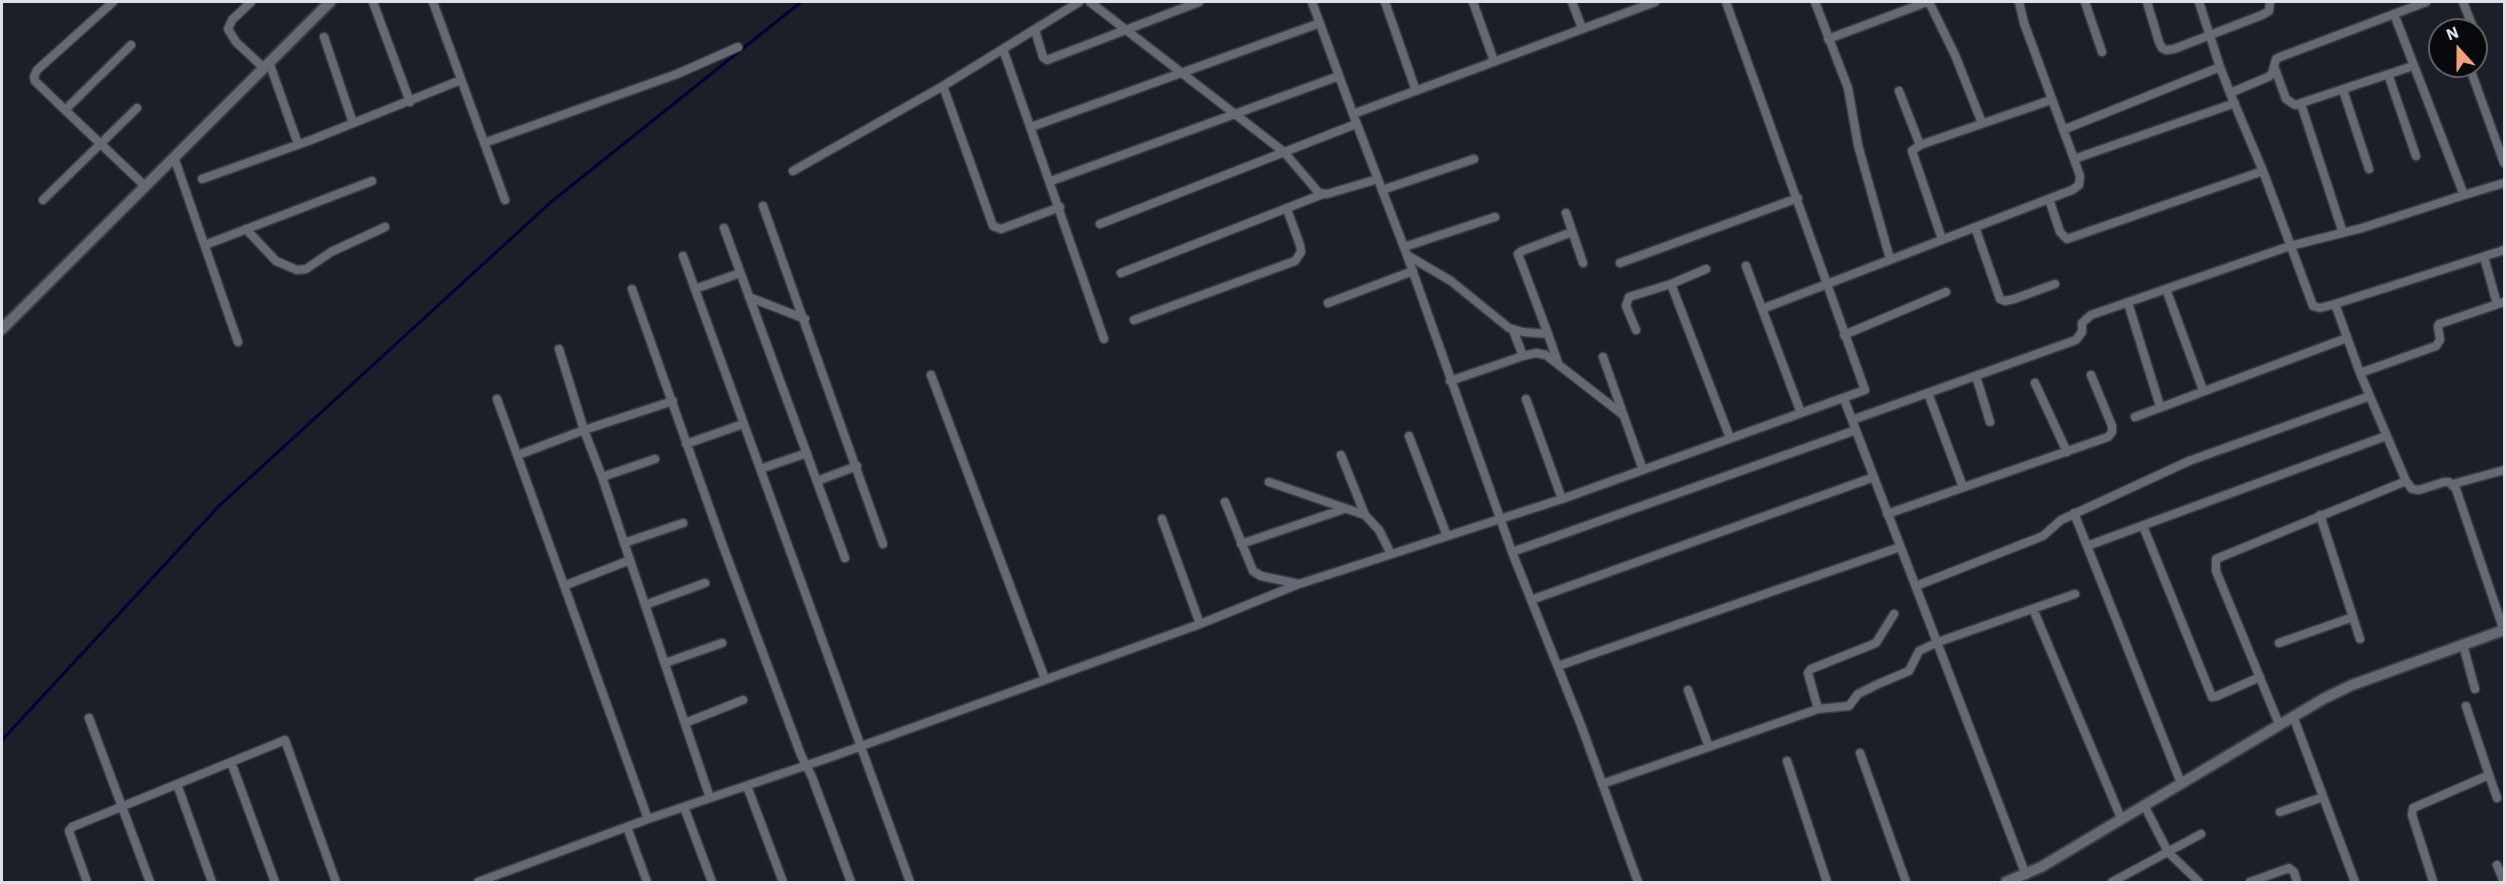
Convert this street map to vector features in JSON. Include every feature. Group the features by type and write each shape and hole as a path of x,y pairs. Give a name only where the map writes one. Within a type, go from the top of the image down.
{"street":[{"path":"113,2 35,73 35,81 145,186"},
{"path":"251,2 232,20 228,29 236,42 266,65 298,144"},
{"path":"2,329 330,2"},
{"path":"373,2 410,102"},
{"path":"433,2 505,200"},
{"path":"794,171 943,86 1079,2"},
{"path":"1090,2 1284,152 1316,191 1323,194"},
{"path":"1035,30 1043,57 1047,60 1199,2"},
{"path":"1312,2 1413,271 1500,520 1638,882"},
{"path":"1385,2 1416,91"},
{"path":"1473,2 1494,61"},
{"path":"1572,2 1582,28"},
{"path":"1353,114 1637,5 1655,2"},
{"path":"478,882 648,819 747,786 1200,624 1299,584 1562,499 1865,390 1826,285 1798,198 1725,2"},
{"path":"1815,2 1848,88 1858,145 1890,259"},
{"path":"1828,39 1928,2 1955,56 1982,123"},
{"path":"1762,309 2049,199 2079,185 2080,176 2024,23 2019,2"},
{"path":"2085,2 2102,52"},
{"path":"2147,2 2162,48 2174,49 2262,15 2269,11 2270,2"},
{"path":"2199,2 2220,67 2263,171 2313,306 2320,308 2335,304 2505,250"},
{"path":"2230,93 2268,77 2272,74 2273,63 2280,57 2426,2"},
{"path":"2463,2 2469,18"},
{"path":"2394,14 2464,195"},
{"path":"1031,127 1320,23"},
{"path":"324,36 353,123"},
{"path":"65,110 131,45"},
{"path":"484,143 677,74 738,47"},
{"path":"1003,49 1060,207 1104,339"},
{"path":"2273,63 2286,99 2295,105 2413,66"},
{"path":"2064,130 2220,67"},
{"path":"2388,74 2416,156"},
{"path":"1050,181 1339,76"},
{"path":"2473,78 2505,163"},
{"path":"202,179 410,102 461,80"},
{"path":"943,86 993,226 1001,229 1060,207"},
{"path":"2343,90 2369,169"},
{"path":"1899,91 1920,145"},
{"path":"1942,239 1912,151 1920,145 2051,100"},
{"path":"2074,159 2235,103"},
{"path":"2301,104 2343,233"},
{"path":"43,200 137,108"},
{"path":"1100,224 1356,124"},
{"path":"174,157 238,342"},
{"path":"1382,190 1474,159"},
{"path":"2049,199 2060,232 2067,239 2263,171"},
{"path":"1121,273 1323,194 1378,178"},
{"path":"205,245 372,181"},
{"path":"1852,420 2076,340 2082,332 2082,323 2085,318 2290,246 2343,233 2505,183"},
{"path":"1620,263 1798,198"},
{"path":"763,206 883,543"},
{"path":"1134,320 1295,261 1301,252 1300,245 1287,208"},
{"path":"1566,213 1583,263"},
{"path":"1405,251 1495,217"},
{"path":"246,229 276,261 297,270 306,269 331,252 385,227"},
{"path":"1975,227 2000,299 2005,301 2014,299 2055,284"},
{"path":"724,228 845,558"},
{"path":"1558,363 1518,254 1572,232"},
{"path":"1405,251 1451,281 1513,330 1548,334"},
{"path":"683,256 910,882"},
{"path":"2360,373 2436,346 2440,340 2439,324 2501,303 2484,257"},
{"path":"1746,266 1801,413"},
{"path":"1636,330 1626,301 1634,295 1671,284 1706,269"},
{"path":"1328,303 1413,271"},
{"path":"695,289 740,273"},
{"path":"1671,284 1730,438"},
{"path":"632,289 673,401 686,444 804,765 812,777 851,882"},
{"path":"2166,289 2203,390"},
{"path":"1844,335 1946,292"},
{"path":"749,297 805,319"},
{"path":"2128,303 2160,406"},
{"path":"2335,304 2386,436 2406,481 2412,489 2419,490 2444,482 2453,484 2505,470"},
{"path":"1513,330 1522,356"},
{"path":"2135,417 2347,338"},
{"path":"559,349 584,430 602,477 710,798"},
{"path":"1450,381 1522,356 1540,354 1558,363 1622,414"},
{"path":"1603,357 1643,470"},
{"path":"931,375 1045,679"},
{"path":"1887,514 2108,437 2112,432 2112,426 2091,375"},
{"path":"1976,376 1990,422"},
{"path":"2035,383 2067,452"},
{"path":"1928,393 1963,487"},
{"path":"1916,586 2043,536 2061,520 2074,513 2189,461 2370,396"},
{"path":"497,399 566,585 648,819"},
{"path":"1526,399 1562,499"},
{"path":"1844,399 2026,875"},
{"path":"518,455 584,430 673,401"},
{"path":"686,444 743,424"},
{"path":"1512,552 1856,430"},
{"path":"1409,436 1447,536"},
{"path":"2086,546 2386,436"},
{"path":"760,470 807,453"},
{"path":"1341,455 1365,515 1379,530 1391,554"},
{"path":"602,477 654,459"},
{"path":"817,481 857,466"},
{"path":"1531,600 1874,477"},
{"path":"2279,724 2216,571 2216,559 2406,481"},
{"path":"1269,482 1365,515"},
{"path":"2006,882 2026,875 2279,724 2352,685 2504,630 2457,489 2453,484"},
{"path":"1225,502 1253,571 1261,576 1299,584"},
{"path":"1241,544 1344,509"},
{"path":"2074,513 2181,783"},
{"path":"2320,515 2360,639"},
{"path":"1162,519 1200,624"},
{"path":"624,543 683,523"},
{"path":"2143,526 2212,697 2260,677"},
{"path":"1557,666 1900,547"},
{"path":"566,585 630,560"},
{"path":"645,605 705,583"},
{"path":"1602,784 1818,709 1850,706 1858,694 1909,671 1919,651 1938,642 2075,594"},
{"path":"2033,609 2121,818"},
{"path":"1818,709 1808,673 1811,669 1876,643 1894,614"},
{"path":"2280,644 2353,617"},
{"path":"665,663 722,643"},
{"path":"2463,645 2475,689"},
{"path":"1688,690 1709,747"},
{"path":"685,723 743,700"},
{"path":"2466,706 2497,798"},
{"path":"2293,716 2355,882"},
{"path":"88,718 150,882"},
{"path":"87,882 69,831 72,827 285,740 336,882"},
{"path":"1860,753 1906,882"},
{"path":"1787,761 1827,882"},
{"path":"231,762 275,882"},
{"path":"2432,882 2412,815 2413,808 2489,776"},
{"path":"177,784 212,882"},
{"path":"747,786 783,882"},
{"path":"2280,812 2323,797"},
{"path":"2144,805 2168,852 2199,882"},
{"path":"684,807 712,882"},
{"path":"627,827 647,882"},
{"path":"2112,882 2201,834"},
{"path":"2497,865 2504,882"},
{"path":"2250,882 2285,868 2292,870 2297,882"}],"waterway":[{"path":"2,740 220,505 551,202 801,2"}]}
